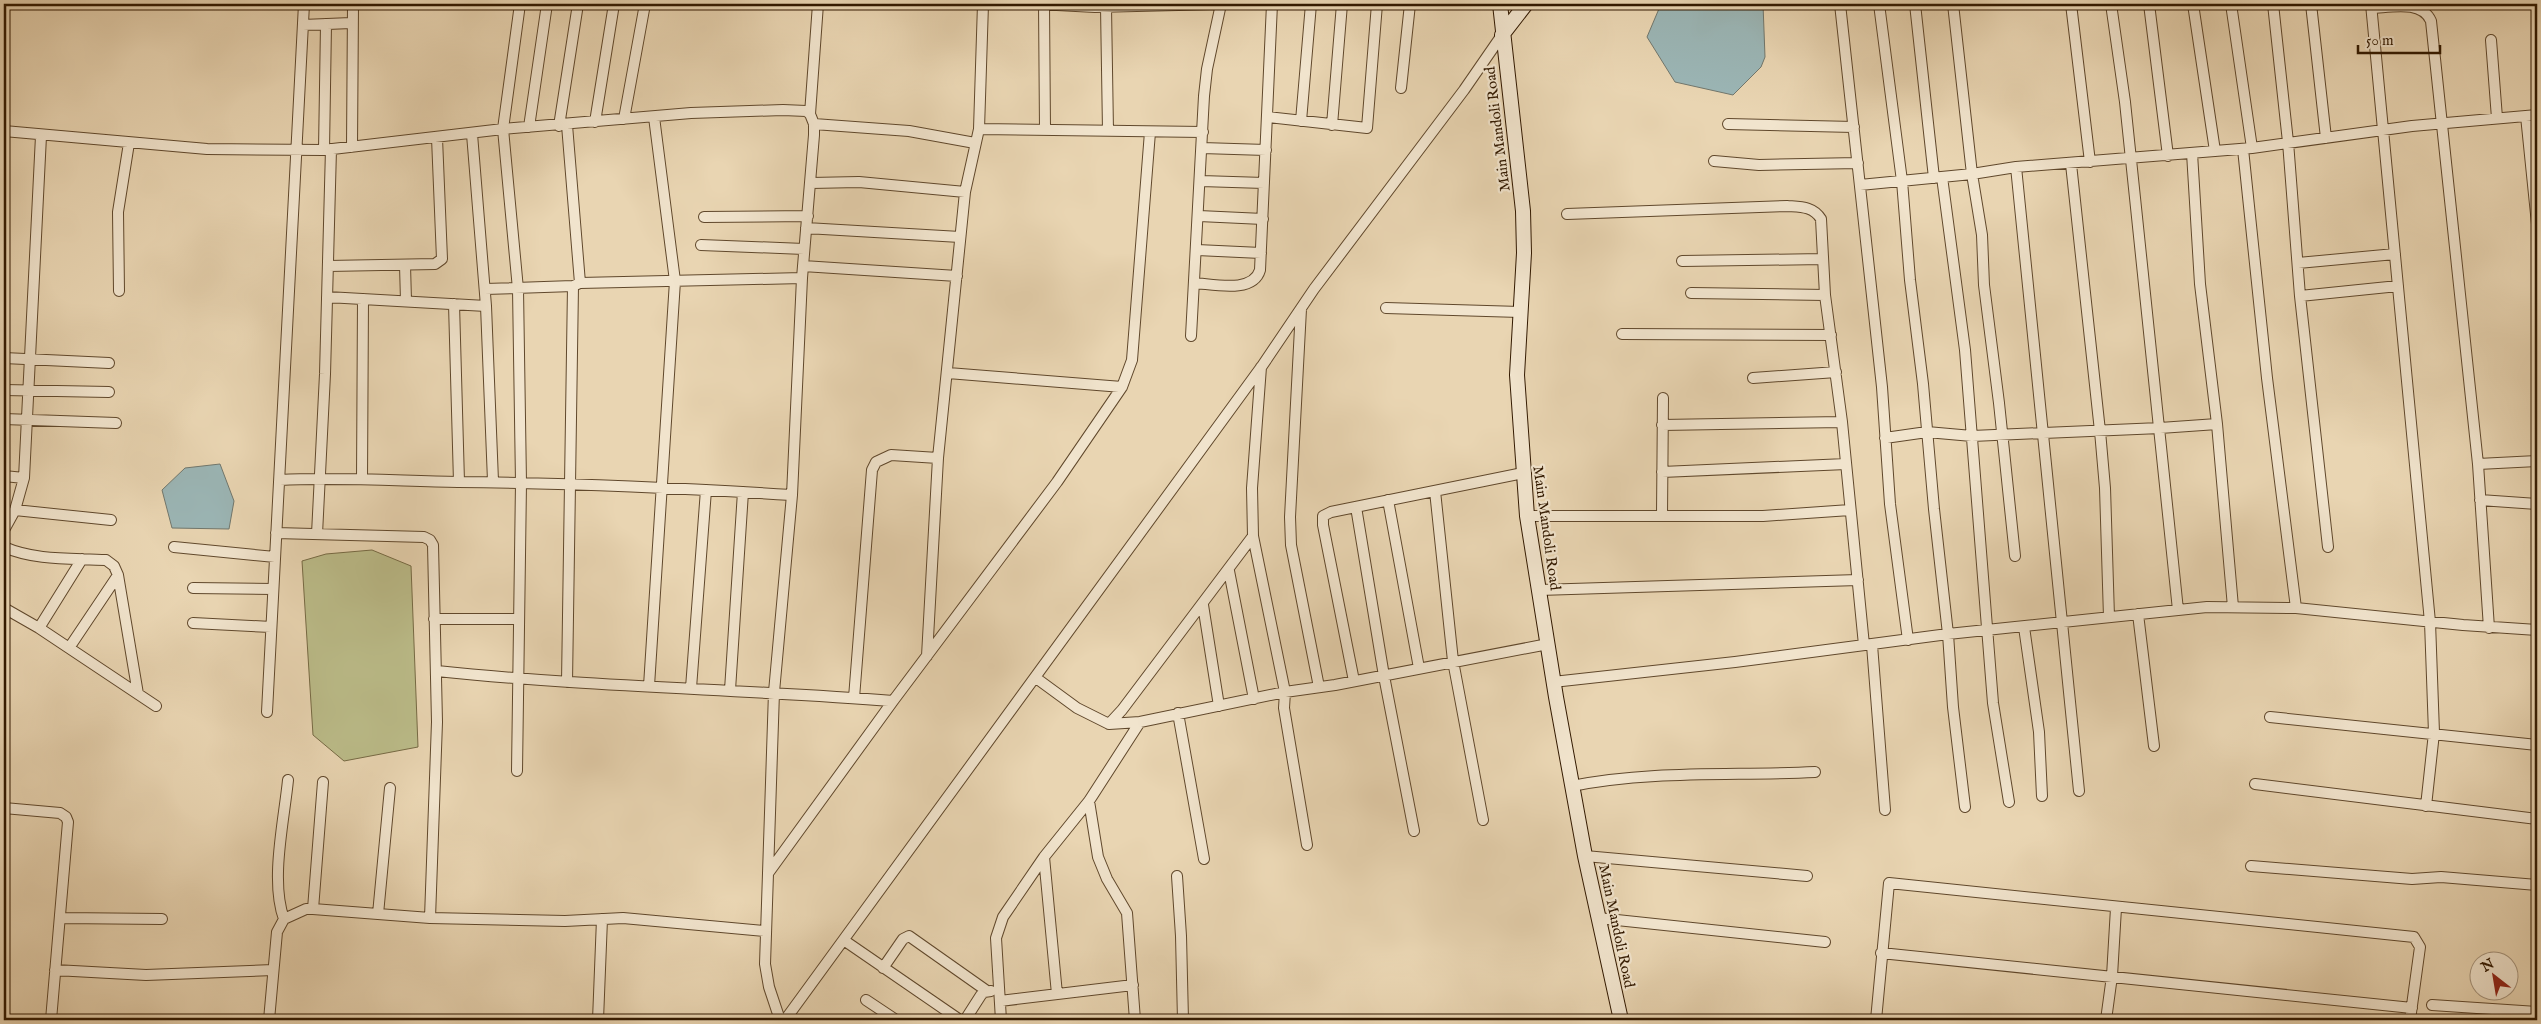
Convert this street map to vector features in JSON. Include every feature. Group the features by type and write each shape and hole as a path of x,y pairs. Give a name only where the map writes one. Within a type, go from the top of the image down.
{"street":[{"path":"267,712 304,4"},
{"path":"352,147 353,4"},
{"path":"517,771 521,483 518,289 503,129 520,4"},
{"path":"529,127 547,4"},
{"path":"567,682 577,285 563,125 578,4"},
{"path":"595,122 614,4"},
{"path":"624,119 645,4"},
{"path":"780,1020 767,980 765,930 769,872 774,692 792,496 802,278 811,183 814,124 810,114 819,4 789,4"},
{"path":"927,656 938,458 948,373 960,237 965,192 975,143 980,129 983,4"},
{"path":"1038,4 1106,7 1221,4 1207,69 1191,336"},
{"path":"1044,4 1045,129"},
{"path":"1194,283 1248,284 1258,276 1261,253 1272,4 1228,4"},
{"path":"1301,121 1311,4"},
{"path":"1332,125 1342,4"},
{"path":"1268,117 1367,128 1377,4"},
{"path":"1402,88 1410,4"},
{"name":"Main Mandoli Road","path":"1500,4 1523,212 1524,253 1517,375 1527,516 1553,682 1585,856 1621,1020"},
{"path":"785,1020 845,941 1036,678 1262,366 1301,308 1526,4"},
{"path":"1840,4 1858,163 1890,504 1908,640"},
{"path":"1879,4 1902,181 1910,280 1928,432 1948,634 1953,707 1965,807"},
{"path":"1915,4 1938,178 1965,350 1993,703 2009,802"},
{"path":"1953,4 1972,174 1982,235 1984,284 2015,556"},
{"path":"2071,4 2090,162"},
{"path":"2111,4 2125,102 2178,610"},
{"path":"2149,4 2168,156"},
{"path":"2193,4 2215,151"},
{"path":"2231,4 2248,148 2267,378 2296,608"},
{"path":"2272,4 2288,142 2300,296 2328,547"},
{"path":"2311,4 2326,138"},
{"path":"2426,806 2434,733 2430,622 2372,6 2416,6 2421,7 2429,15 2443,123 2478,464 2489,628"},
{"path":"1106,7 1108,131"},
{"path":"317,534 328,266 326,24"},
{"path":"303,25 352,24"},
{"path":"2491,40 2497,118"},
{"path":"4,131 41,136 217,149 296,150 352,147 503,129 691,113 783,110 806,111 810,114"},
{"path":"1860,185 1938,178 2016,167 2248,148 2383,129 2537,115"},
{"path":"2526,116 2537,224"},
{"path":"649,686 664,487 675,281 654,117"},
{"path":"814,124 909,131 975,143"},
{"path":"1728,124 1854,127"},
{"path":"980,129 1202,132"},
{"path":"769,872 893,701 1057,482 1122,387 1132,360 1150,132"},
{"path":"472,134 485,289 493,481"},
{"path":"4,530 24,478 41,136"},
{"path":"328,266 435,264 444,256 437,138"},
{"path":"119,291 118,212 129,143"},
{"path":"1202,148 1266,150"},
{"path":"2192,153 2200,284 2217,424 2233,607"},
{"path":"1714,161 1759,165 1858,163"},
{"path":"2071,164 2105,488 2109,617"},
{"path":"2016,167 2079,791"},
{"path":"811,183 859,182 965,192"},
{"path":"1201,182 1264,183"},
{"path":"1567,214 1696,208 1804,207 1817,213 1821,219 1825,295 1832,335 1850,510 1868,645 1885,810"},
{"path":"704,217 808,216"},
{"path":"1199,216 1262,219"},
{"path":"806,228 960,237"},
{"path":"702,245 804,249"},
{"path":"1197,250 1261,253"},
{"path":"2298,263 2395,254"},
{"path":"1682,261 1823,259"},
{"path":"405,266 406,301"},
{"path":"803,266 957,276"},
{"path":"485,289 802,278"},
{"path":"2300,296 2398,286"},
{"path":"1691,293 1825,295"},
{"path":"327,298 486,306"},
{"path":"362,479 363,299"},
{"path":"454,304 459,482"},
{"path":"1301,308 1290,516 1292,545 1319,687"},
{"path":"1386,308 1520,312"},
{"path":"1622,334 1832,335"},
{"path":"4,358 109,363"},
{"path":"1262,366 1252,488 1254,536 1285,692 1284,708 1307,845"},
{"path":"1753,378 1836,372"},
{"path":"948,373 1122,387"},
{"path":"4,390 110,392"},
{"path":"1662,515 1663,398"},
{"path":"4,419 116,423"},
{"path":"1662,425 1842,422"},
{"path":"1885,438 1928,432 1972,436 2002,433 2100,431 2217,424"},
{"path":"854,698 872,470 876,462 890,455 938,458"},
{"path":"2478,464 2537,461"},
{"path":"1662,472 1846,464"},
{"path":"1354,682 1322,520 1331,512 1523,473"},
{"path":"4,476 24,478"},
{"path":"280,480 319,478 459,482 493,481 664,487 792,496"},
{"path":"690,688 706,490"},
{"path":"1435,491 1453,661 1483,820"},
{"path":"730,690 744,492"},
{"path":"1388,500 1419,668"},
{"path":"2480,500 2537,504"},
{"path":"1356,507 1384,676 1414,831"},
{"path":"1527,516 1763,516 1850,510"},
{"path":"10,514 111,520"},
{"path":"276,533 428,538 433,545 437,671 430,918"},
{"path":"1109,724 1122,710 1203,605 1254,536"},
{"path":"4,547 20,553 55,558 106,560 114,566 118,575 138,694"},
{"path":"174,547 275,557"},
{"path":"39,628 82,559"},
{"path":"1229,571 1254,699"},
{"path":"69,648 118,575"},
{"path":"1539,590 1858,580"},
{"path":"193,588 273,589"},
{"path":"1203,605 1219,706"},
{"path":"1553,682 1948,634 2178,610 2233,607 2296,608 2489,628 2537,630"},
{"path":"4,608 39,628 156,706"},
{"path":"2138,614 2154,746"},
{"path":"434,619 520,619"},
{"path":"193,624 271,627"},
{"path":"2024,627 2039,732 2042,796"},
{"path":"1036,678 1077,708 1109,724 1140,722 1285,692 1354,682 1453,661 1548,644"},
{"path":"437,671 518,679 774,692 893,701"},
{"path":"1178,713 1204,859"},
{"path":"2270,717 2537,745"},
{"path":"1001,1020 998,927 1044,857 1089,801 1140,722"},
{"path":"1572,786 1642,775 1743,775 1815,772"},
{"path":"284,919 279,905 278,885 288,780"},
{"path":"313,909 323,782"},
{"path":"2255,784 2537,819"},
{"path":"378,914 390,788"},
{"path":"1089,801 1098,857 1107,879 1127,912 1135,1020"},
{"path":"4,808 44,810 60,813 66,817 68,822 52,1020"},
{"path":"1585,856 1807,876"},
{"path":"1044,857 1057,994"},
{"path":"2250,866 2412,879 2441,877 2537,885"},
{"path":"1176,876 1181,936 1183,1020"},
{"path":"1876,1020 1889,883 2116,908 2414,937 2420,947 2410,1020"},
{"path":"2106,1020 2112,976 2116,908"},
{"path":"269,1020 272,970 277,932 284,919 306,909 430,918 674,921 765,930"},
{"path":"61,918 162,919"},
{"path":"1598,918 1825,942"},
{"path":"598,1020 602,919"},
{"path":"884,968 903,939 909,936 987,991 1000,996 1057,994 1133,985"},
{"path":"845,941 960,1020"},
{"path":"1881,953 2412,1008"},
{"path":"55,970 146,975 272,970"},
{"path":"965,1020 981,995 987,991"},
{"path":"866,1000 896,1020"},
{"path":"2432,1005 2537,1012"}],"green space":[{"path":"372,550 411,566 418,747 344,761 313,735 302,561 326,554"}],"water":[{"path":"1661,4 1763,4 1765,57 1761,67 1733,95 1675,82 1647,37"},
{"path":"220,464 234,501 229,529 172,528 162,490 185,468"}]}
